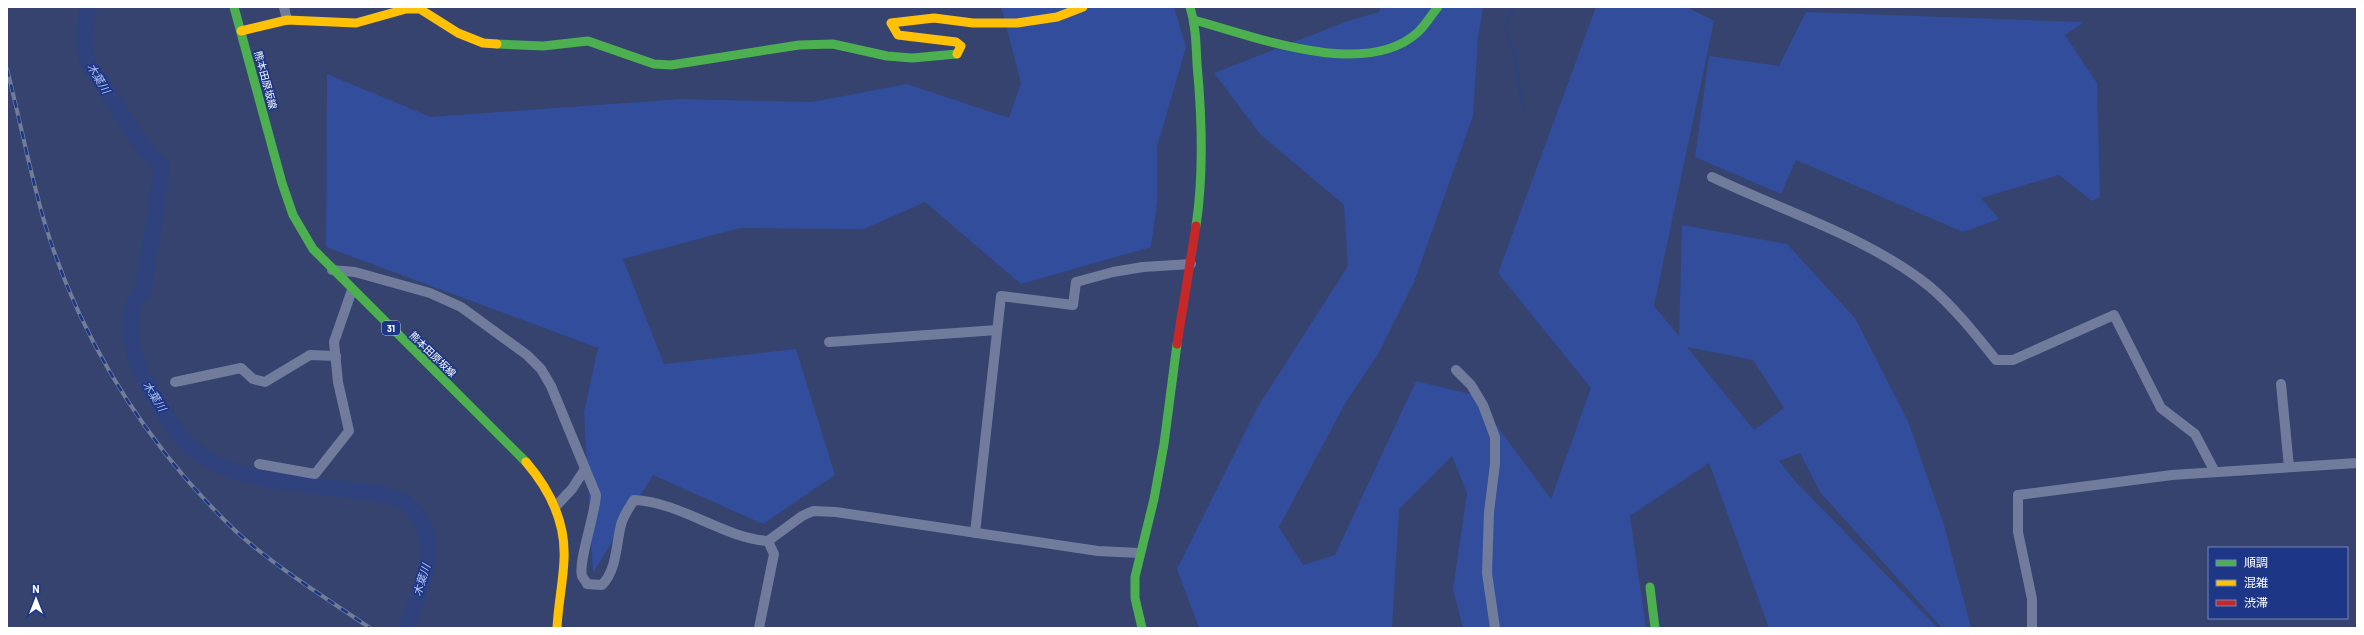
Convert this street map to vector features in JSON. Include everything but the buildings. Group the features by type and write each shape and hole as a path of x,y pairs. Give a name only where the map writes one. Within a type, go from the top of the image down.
{"street":[{"name":"熊本田原坂線","path":"234,7 280,177 293,215 313,249 331,270 521,456 541,479 556,506 562,535 564,558 557,628"},
{"path":"284,7 287,20"},
{"path":"241,32 287,20 356,23 406,9 420,8 458,33 483,43 543,46 588,41 654,64 671,65 799,45 833,44 886,56 912,58 958,54 961,46 956,42 898,35 892,23 904,19 949,18 974,23 1028,23 1050,19 1083,7"},
{"path":"1142,628 1135,598 1135,577 1154,499 1164,444 1172,376 1200,200 1200,97 1194,20 1190,7"},
{"path":"1194,20 1302,49 1333,54 1361,55 1383,51 1404,42 1419,30 1438,7"},
{"path":"1712,177 1845,236 1899,265 1929,287 1976,334 1996,360 2013,360 2114,315 2161,408 2195,434 2215,472"},
{"path":"975,533 1001,296 1073,305 1076,282 1113,272 1143,267 1191,264"},
{"path":"331,270 356,272 430,293 461,306 527,355 541,368 551,386 596,495 595,512 582,563 582,576 587,584 602,585 607,580 614,559 621,523 634,500 652,501 740,534 768,541"},
{"path":"260,464 315,474 349,431 338,382 334,342 352,290"},
{"path":"829,342 997,330"},
{"path":"175,382 241,368 253,379 265,382 310,356 336,356"},
{"path":"1456,370 1471,385 1483,405 1495,437 1495,464 1489,512 1487,573 1495,628"},
{"path":"2281,384 2289,467"},
{"path":"2032,628 2032,599 2018,532 2018,495 2172,475 2357,463"},
{"path":"556,506 572,489 585,469"},
{"path":"768,541 802,516 813,511 836,512 1098,551 1140,553"},
{"path":"759,628 774,554 768,541"},
{"path":"1650,587 1655,628"}],"shaded area":[{"path":"1001,7 1174,7 1186,47 1157,147 1157,203 1151,247 1021,284 925,202 864,229 740,228 623,259 664,364 796,349 835,475 763,524 653,475 593,573 584,412 598,348 326,247 327,74 431,117 681,99 812,102 907,84 1009,118 1021,83"},
{"path":"1380,7 1483,7 1478,37 1473,116 1414,282 1378,354 1346,402 1279,527 1303,565 1335,555 1416,381 1474,395 1551,499 1591,388 1498,273 1596,7 1687,7 1714,21 1654,306 1679,336 1682,225 1787,244 1855,318 1908,421 1944,525 1971,628 1942,628 1820,492 1800,453 1779,461 1795,481 1938,628 1769,628 1709,463 1630,516 1646,628 1463,628 1453,589 1467,493 1452,456 1399,509 1392,628 1199,628 1177,569 1257,408 1348,266 1344,205 1260,134 1214,73 1348,21 1379,12","holes":["1687,347 1753,360 1784,408 1754,430"]},
{"path":"1806,12 2084,22 2065,35 2097,83 2100,197 2092,201 2059,175 1981,198 1999,219 1963,232 1796,160 1781,194 1695,157 1709,56 1779,66"}],"waterway":[{"name":"木葉川","path":"87,7 85,45 88,63 140,142 162,167 144,288 133,306 131,325 131,334 137,363 145,380 156,401 177,432 194,449 219,465 237,472 278,481 387,495 402,501 409,506 419,518 426,532 428,556 423,583 406,628"},
{"path":"1516,7 1507,18 1507,32 1514,51 1523,109"}],"railway":[{"path":"7,69 40,205 57,259 70,293 86,327 102,359 121,391 163,451 193,487 233,529 287,572 370,628"}],"traffic: fast":[{"path":"234,7 282,183 293,215 313,249 526,462"},
{"path":"1190,7 1195,36 1201,125 1200,186 1196,226"},
{"path":"1194,20 1277,44 1308,50 1339,54 1368,53 1395,47 1417,33 1438,7"},
{"path":"497,44 543,46 588,41 654,64 671,65 799,45 833,44 887,56 912,58 957,54"},
{"path":"1142,628 1135,598 1135,577 1154,499 1164,444 1177,344"},
{"path":"1650,587 1655,628"}],"traffic: slow":[{"path":"957,54 961,46 956,42 898,35 891,23 934,18 973,23 1017,23 1057,17 1083,7"},
{"path":"241,31 287,20 356,23 406,9 420,9 458,33 483,43 497,44"},
{"path":"526,462 535,473 549,496 555,508 562,533 564,560 557,628"}],"traffic: jam":[{"path":"1177,344 1196,226"}]}
